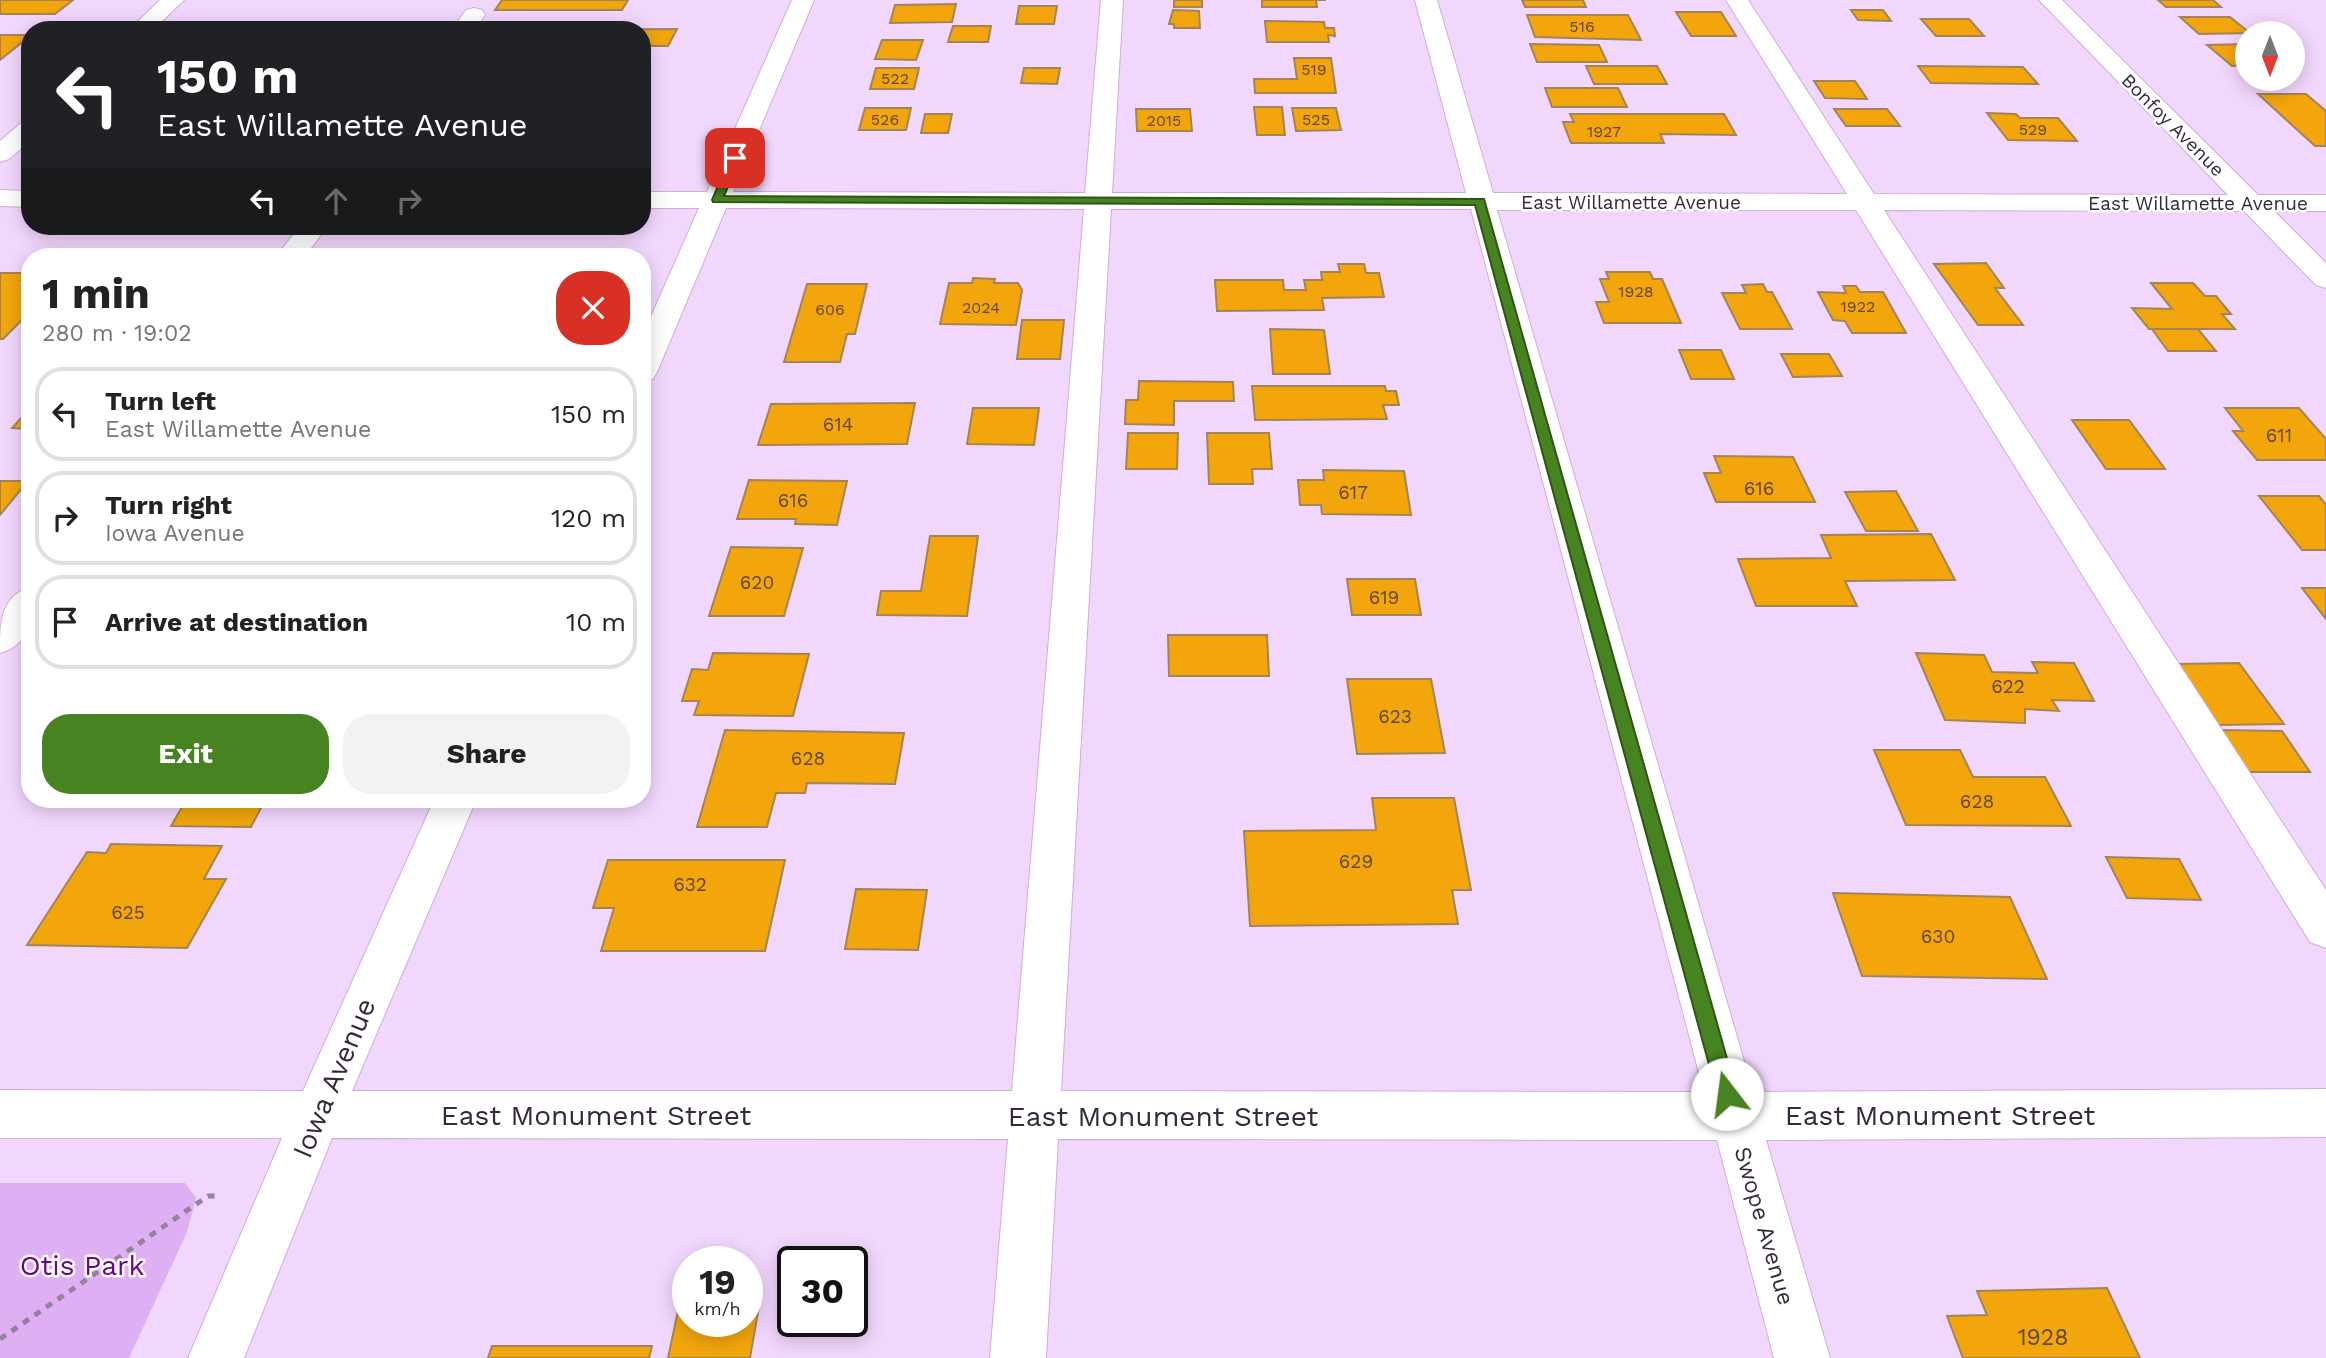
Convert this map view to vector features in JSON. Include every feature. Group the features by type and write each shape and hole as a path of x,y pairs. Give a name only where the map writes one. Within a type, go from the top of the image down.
{"street":[{"path":"150,21 173,0"},
{"path":"651,351 803,0"},
{"path":"1018,1358 1112,0"},
{"name":"Swope Avenue","path":"1426,0 1802,1358"},
{"path":"1737,0 2326,928"},
{"name":"Bonfoy Avenue","path":"2050,0 2326,279"},
{"path":"0,154 21,136"},
{"path":"0,198 21,198"},
{"name":"East Willamette Avenue","path":"651,200 2326,203"},
{"path":"0,639 21,612"},
{"name":"Iowa Avenue","path":"216,1358 317,1115 451,808"},
{"name":"East Monument Street","path":"0,1114 1733,1116 2326,1113"}],"path":[{"path":"0,1339 208,1196 284,1197"}],"green space":[{"name":"Otis Park","path":"0,1183 185,1183 196,1198 187,1232 129,1358 0,1358"}],"building":[{"path":"0,0 73,0 55,14 0,14"},
{"path":"502,0 628,0 622,10 495,10"},
{"path":"1174,0 1202,0 1202,7 1174,7"},
{"path":"1262,0 1316,0 1317,7 1262,7"},
{"path":"1522,0 1583,0 1586,7 1525,7"},
{"path":"2158,0 2213,0 2221,7 2166,7"},
{"path":"956,4 952,22 890,23 895,5"},
{"path":"1019,6 1057,6 1054,24 1016,24"},
{"path":"1173,10 1199,11 1200,28 1174,28 1174,24 1169,24"},
{"path":"1851,10 1883,10 1891,21 1858,20"},
{"path":"1676,12 1721,12 1736,36 1691,36"},
{"path":"1527,15 1628,15 1641,40 1535,37"},
{"path":"2180,17 2230,17 2235,21 2235,33 2199,34"},
{"path":"1921,19 1969,19 1984,36 1936,36"},
{"path":"1265,21 1324,22 1325,28 1334,28 1335,36 1328,35 1329,42 1267,42"},
{"path":"953,26 991,26 988,42 948,42"},
{"path":"651,29 677,29 668,46 651,46"},
{"path":"0,35 21,35 21,43 0,60"},
{"path":"882,40 923,40 916,60 875,59"},
{"path":"1530,44 1599,45 1607,62 1537,62"},
{"path":"2235,44 2235,66 2232,66 2207,45"},
{"path":"1294,58 1331,58 1336,93 1255,93 1254,79 1297,79"},
{"path":"1586,66 1657,66 1667,84 1594,84"},
{"path":"1918,66 2023,67 2038,84 1931,83"},
{"path":"876,68 919,68 914,89 870,89"},
{"path":"1024,68 1060,68 1057,84 1021,83"},
{"path":"1814,81 1855,81 1867,99 1825,98"},
{"path":"1545,88 1618,88 1627,107 1552,107"},
{"path":"2258,94 2306,94 2326,111 2326,146 2315,146"},
{"path":"1254,107 1282,107 1285,135 1257,135"},
{"path":"865,108 911,108 906,130 859,130"},
{"path":"1292,108 1336,108 1341,130 1296,131"},
{"path":"1136,109 1190,109 1192,131 1137,131"},
{"path":"1834,109 1887,109 1900,126 1846,126"},
{"path":"1987,113 2016,114 2020,118 2058,118 2077,141 2008,140"},
{"path":"925,114 952,114 948,133 921,133"},
{"path":"1570,114 1724,114 1736,135 1660,134 1664,143 1571,143 1563,122 1574,122"},
{"path":"1986,263 2004,288 1995,288 2023,325 1978,325 1934,264"},
{"path":"1338,264 1364,264 1366,273 1379,273 1384,297 1322,298 1324,310 1217,311 1215,280 1283,280 1284,290 1306,290 1304,280 1322,280 1321,272 1340,272"},
{"path":"1606,272 1650,272 1653,279 1662,279 1681,323 1604,323 1596,302 1609,302 1600,279 1609,279"},
{"path":"0,273 21,273 21,321 0,339"},
{"path":"973,278 995,279 994,283 1018,283 1022,290 1016,325 940,324 949,283 972,283"},
{"path":"2151,283 2193,283 2205,296 2216,296 2231,314 2222,314 2235,329 2149,329 2132,308 2172,309"},
{"path":"807,284 867,284 855,334 847,334 840,362 784,362"},
{"path":"1763,284 1767,292 1772,292 1792,329 1740,329 1722,293 1746,293 1742,285"},
{"path":"1843,286 1856,286 1860,292 1883,292 1906,333 1852,333 1845,321 1833,320 1818,292 1846,293"},
{"path":"1022,320 1064,320 1060,359 1017,359"},
{"path":"1270,329 1324,330 1330,374 1273,374"},
{"path":"2152,329 2198,329 2216,351 2168,351"},
{"path":"1679,350 1721,350 1734,379 1691,379"},
{"path":"1781,354 1829,354 1842,376 1793,377"},
{"path":"1139,381 1233,382 1234,401 1174,401 1174,425 1125,424 1126,400 1138,400"},
{"path":"1252,386 1385,386 1386,391 1396,391 1399,405 1383,405 1387,419 1255,420"},
{"path":"915,403 907,444 758,445 771,404"},
{"path":"973,408 1039,408 1034,445 967,444"},
{"path":"2225,408 2299,408 2326,439 2326,460 2257,460 2233,431 2243,431"},
{"path":"21,418 21,428 12,428"},
{"path":"2072,420 2129,420 2165,469 2106,469"},
{"path":"1128,433 1178,433 1177,469 1126,469"},
{"path":"1207,433 1269,433 1272,469 1252,469 1253,484 1209,484"},
{"path":"1714,456 1793,457 1815,502 1716,502 1704,473 1721,473"},
{"path":"1323,470 1404,471 1411,515 1322,514 1321,505 1300,505 1298,480 1324,480"},
{"path":"749,480 847,481 837,525 795,524 796,519 737,519"},
{"path":"0,481 21,481 21,490 0,515"},
{"path":"1896,491 1918,531 1866,531 1845,492"},
{"path":"2259,496 2319,496 2326,505 2326,550 2302,550"},
{"path":"1931,534 1955,580 1845,581 1857,606 1756,606 1738,559 1831,558 1821,535"},
{"path":"930,536 978,536 967,616 877,615 881,591 921,591"},
{"path":"731,547 803,548 784,616 709,616"},
{"path":"1347,579 1415,579 1421,615 1352,615"},
{"path":"2302,588 2326,588 2326,619"},
{"path":"1168,635 1267,635 1269,676 1169,676"},
{"path":"713,653 809,654 793,716 694,715 699,701 682,701 692,669 708,670"},
{"path":"1916,653 1984,655 1992,672 2038,673 2032,662 2074,663 2094,701 2052,700 2059,711 2025,709 2025,723 1945,720"},
{"path":"2239,663 2284,724 2218,725 2177,664"},
{"path":"1347,679 1431,679 1445,753 1357,754"},
{"path":"725,730 904,733 895,784 807,783 805,793 776,793 767,827 697,827"},
{"path":"2221,730 2282,731 2310,772 2248,772"},
{"path":"1874,750 1960,750 1973,777 2045,777 2071,826 1906,825"},
{"path":"1372,798 1454,798 1471,890 1452,890 1458,924 1250,926 1244,831 1376,830"},
{"path":"181,808 261,808 251,827 171,826"},
{"path":"111,844 222,846 204,879 226,879 187,948 27,945 87,852 106,853"},
{"path":"2106,857 2179,859 2201,900 2127,898"},
{"path":"608,860 785,860 765,951 601,951 614,908 593,908"},
{"path":"856,889 927,890 918,950 845,949"},
{"path":"1833,893 2010,897 2047,979 1862,976"},
{"path":"2107,1288 2140,1358 1963,1358 1947,1316 1987,1315 1977,1291"},
{"path":"672,1337 754,1337 750,1358 668,1358"},
{"path":"492,1346 652,1346 649,1358 488,1358"}],"route":[{"path":"735,158 717,200 1480,202 1727,1094"}]}
